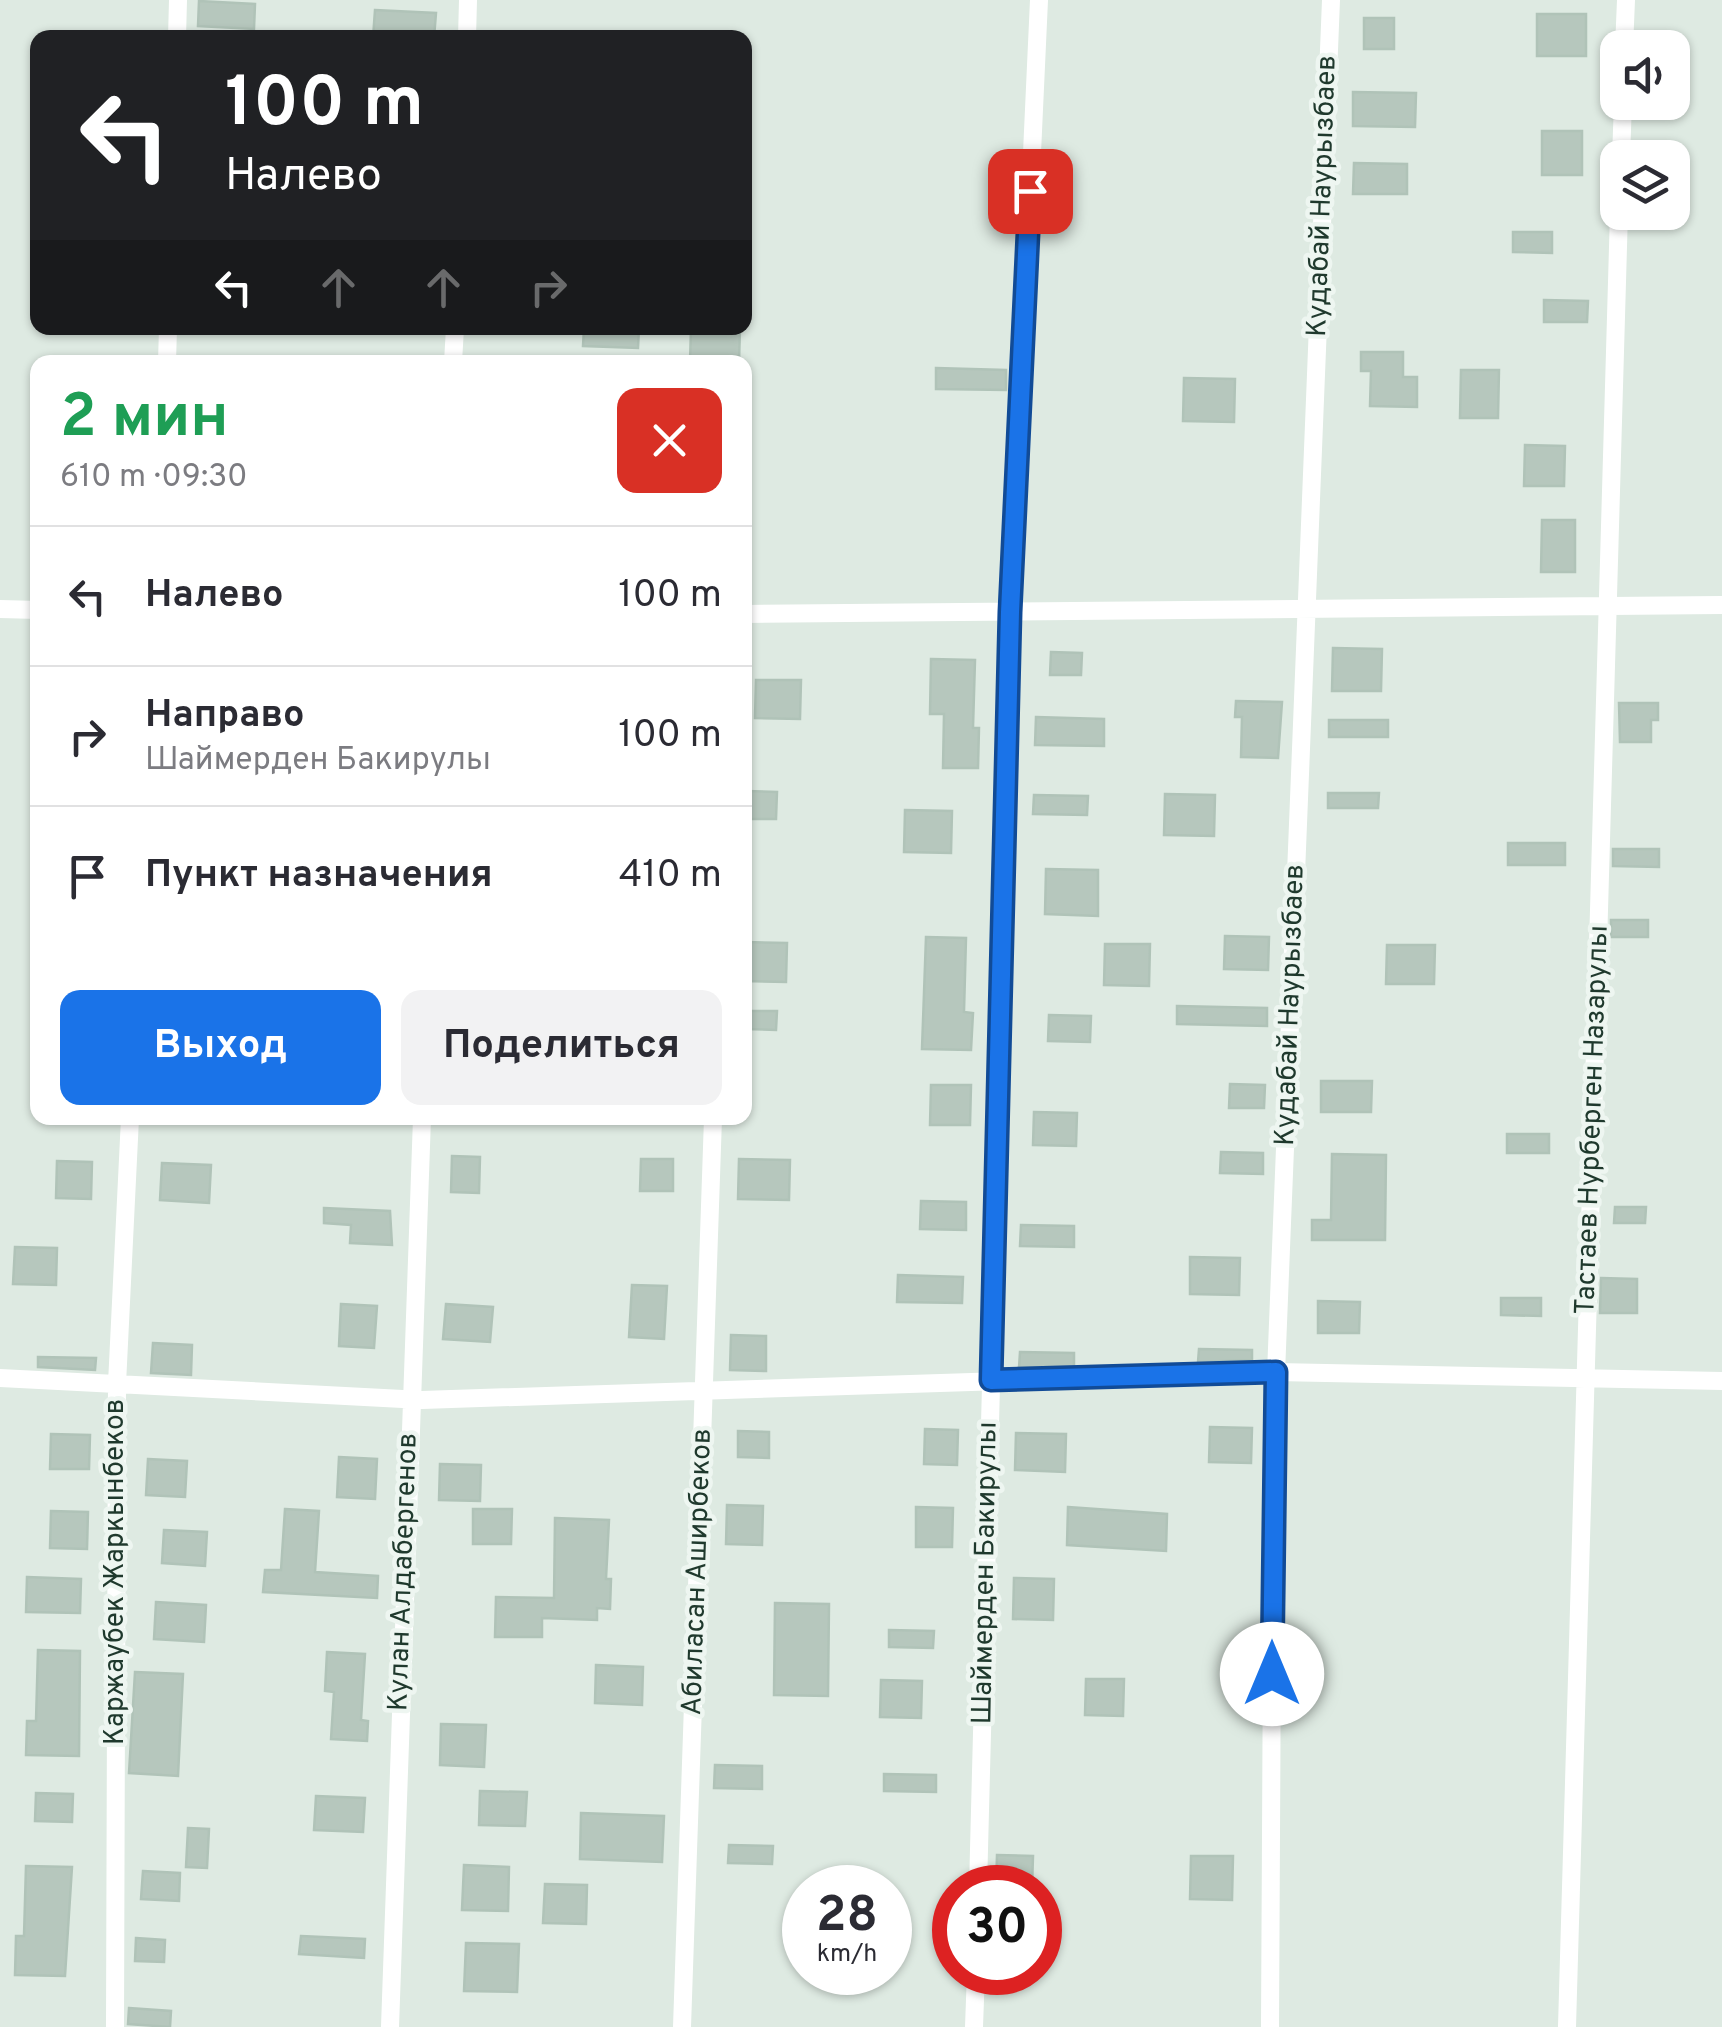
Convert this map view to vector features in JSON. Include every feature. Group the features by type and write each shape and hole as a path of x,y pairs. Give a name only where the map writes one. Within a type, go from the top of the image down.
{"street":[{"path":"177,30 178,0"},
{"path":"466,30 468,0"},
{"name":"Шаймерден Бакирулы","path":"979,1865 1010,612 1039,0"},
{"name":"Кудабай Наурызбаев","path":"1270,2019 1276,1372 1331,0"},
{"path":"1625,30 1626,0"},
{"name":"Тастаев Нурберген Назарулы","path":"1567,2027 1619,230"},
{"path":"752,614 1722,605"},
{"path":"0,608 30,610"},
{"name":"Каржаубек Жаркынбеков","path":"116,2027 117,1384 130,1125"},
{"name":"Кулан Алдабергенов","path":"390,2027 422,1125"},
{"name":"Абиласан Аширбеков","path":"682,2027 712,1125"},
{"path":"0,1378 410,1400 1276,1372 1722,1381"},
{"path":"974,2027 975,1995"}],"building":[{"path":"199,1 255,4 254,29 198,26"},
{"path":"375,10 436,13 435,30 374,30"},
{"path":"1537,14 1586,14 1586,56 1537,56"},
{"path":"1364,18 1394,18 1394,49 1364,49"},
{"path":"1353,92 1416,93 1415,127 1353,126"},
{"path":"1542,131 1582,131 1582,175 1542,175"},
{"path":"1354,163 1407,164 1407,194 1353,194"},
{"path":"1513,232 1552,232 1552,253 1513,252"},
{"path":"1544,300 1588,301 1587,322 1544,322"},
{"path":"584,335 639,335 638,348 583,346"},
{"path":"691,335 740,335 739,355 690,355"},
{"path":"1361,352 1403,352 1403,377 1417,377 1417,407 1370,406 1371,371 1361,371"},
{"path":"936,368 1006,370 1006,390 936,389"},
{"path":"1461,370 1499,370 1498,418 1460,418"},
{"path":"1184,378 1235,379 1234,422 1183,421"},
{"path":"1525,445 1565,446 1564,486 1524,486"},
{"path":"1542,520 1575,520 1575,572 1541,572"},
{"path":"1333,648 1382,649 1381,691 1332,691"},
{"path":"1051,652 1082,653 1081,675 1050,675"},
{"path":"931,659 975,660 973,728 979,728 978,768 943,768 944,714 930,714"},
{"path":"756,680 801,680 800,719 755,718"},
{"path":"1236,701 1282,702 1278,758 1241,757 1242,717 1235,717"},
{"path":"1619,703 1658,703 1658,720 1651,720 1651,742 1620,742"},
{"path":"1036,717 1104,719 1104,746 1035,745"},
{"path":"1329,720 1388,720 1388,737 1329,737"},
{"path":"752,791 777,792 776,819 752,819"},
{"path":"1328,793 1379,793 1378,808 1328,808"},
{"path":"1165,794 1215,795 1214,836 1164,835"},
{"path":"1034,795 1088,796 1087,815 1033,814"},
{"path":"905,810 952,811 951,853 904,852"},
{"path":"1508,843 1565,843 1565,865 1508,865"},
{"path":"1613,849 1659,849 1659,867 1613,866"},
{"path":"1046,869 1098,870 1098,916 1045,914"},
{"path":"1611,920 1648,920 1648,937 1611,937"},
{"path":"1225,936 1269,937 1268,970 1224,969"},
{"path":"926,937 966,938 964,1012 973,1013 971,1050 922,1049"},
{"path":"752,942 787,943 786,982 752,981"},
{"path":"1105,944 1150,944 1149,986 1104,985"},
{"path":"1387,945 1435,945 1434,984 1386,984"},
{"path":"1177,1006 1267,1008 1267,1026 1177,1024"},
{"path":"752,1011 777,1011 776,1030 752,1029"},
{"path":"1049,1015 1091,1016 1090,1042 1048,1041"},
{"path":"1321,1081 1372,1081 1371,1112 1321,1112"},
{"path":"1230,1084 1265,1085 1264,1108 1229,1108"},
{"path":"931,1085 971,1085 970,1125 930,1125"},
{"path":"1034,1112 1077,1113 1076,1146 1033,1145"},
{"path":"1507,1134 1549,1134 1549,1153 1507,1153"},
{"path":"1221,1152 1263,1153 1263,1174 1220,1173"},
{"path":"1332,1154 1386,1155 1385,1240 1312,1240 1312,1220 1331,1220"},
{"path":"452,1156 480,1157 479,1193 451,1192"},
{"path":"641,1159 673,1159 673,1191 640,1191"},
{"path":"739,1159 790,1160 789,1200 738,1199"},
{"path":"57,1161 92,1162 91,1199 56,1198"},
{"path":"162,1163 211,1165 209,1203 160,1200"},
{"path":"921,1201 966,1202 966,1230 920,1229"},
{"path":"1615,1207 1646,1207 1645,1223 1614,1223"},
{"path":"324,1208 390,1211 392,1245 350,1243 351,1225 324,1223"},
{"path":"1021,1225 1074,1226 1074,1247 1020,1246"},
{"path":"15,1247 57,1248 56,1285 13,1284"},
{"path":"1190,1257 1240,1258 1239,1295 1190,1294"},
{"path":"898,1275 963,1277 962,1303 897,1302"},
{"path":"1601,1278 1637,1279 1637,1313 1600,1313"},
{"path":"632,1285 667,1286 664,1339 629,1337"},
{"path":"1501,1298 1541,1298 1541,1316 1501,1315"},
{"path":"1318,1301 1360,1302 1359,1333 1318,1333"},
{"path":"341,1304 377,1306 374,1348 339,1346"},
{"path":"446,1304 493,1307 490,1342 443,1339"},
{"path":"731,1335 766,1336 766,1371 730,1370"},
{"path":"153,1343 192,1345 191,1375 151,1373"},
{"path":"1199,1349 1252,1350 1252,1360 1198,1362"},
{"path":"1020,1352 1074,1353 1074,1366 1019,1368"},
{"path":"38,1357 96,1358 95,1370 38,1367"},
{"path":"1210,1427 1252,1428 1251,1463 1209,1462"},
{"path":"925,1429 958,1430 957,1465 924,1464"},
{"path":"738,1431 769,1432 769,1458 738,1457"},
{"path":"1016,1433 1066,1434 1065,1472 1015,1470"},
{"path":"51,1434 90,1435 89,1469 50,1469"},
{"path":"339,1457 377,1459 375,1499 337,1497"},
{"path":"148,1459 187,1461 185,1497 146,1495"},
{"path":"440,1464 481,1465 480,1501 439,1500"},
{"path":"727,1505 763,1506 762,1545 726,1544"},
{"path":"916,1507 953,1508 952,1547 916,1547"},
{"path":"1068,1507 1167,1514 1166,1551 1067,1545"},
{"path":"285,1509 319,1511 315,1572 378,1576 377,1598 263,1592 265,1570 281,1570"},
{"path":"473,1509 512,1509 511,1544 473,1544"},
{"path":"51,1511 88,1512 87,1549 50,1548"},
{"path":"555,1518 609,1520 606,1579 611,1579 610,1609 597,1608 597,1620 542,1618 542,1637 495,1637 496,1597 554,1598"},
{"path":"164,1530 207,1532 205,1566 162,1563"},
{"path":"27,1577 81,1579 80,1613 26,1612"},
{"path":"1014,1578 1054,1579 1053,1620 1013,1619"},
{"path":"156,1602 206,1605 204,1642 154,1639"},
{"path":"775,1603 829,1604 828,1696 774,1695"},
{"path":"889,1630 934,1631 933,1648 889,1647"},
{"path":"38,1650 80,1651 79,1756 26,1755 27,1721 36,1721"},
{"path":"327,1652 365,1654 361,1720 368,1721 367,1741 331,1739 334,1692 325,1691"},
{"path":"596,1665 643,1667 642,1705 595,1703"},
{"path":"135,1672 183,1674 178,1776 129,1773"},
{"path":"1086,1679 1124,1679 1123,1716 1085,1715"},
{"path":"881,1680 922,1681 921,1718 880,1717"},
{"path":"441,1724 486,1725 484,1767 440,1765"},
{"path":"715,1765 762,1766 762,1789 714,1788"},
{"path":"884,1774 936,1775 936,1792 884,1791"},
{"path":"480,1791 527,1792 525,1826 479,1825"},
{"path":"36,1793 73,1794 72,1822 35,1821"},
{"path":"316,1796 365,1798 363,1832 314,1830"},
{"path":"581,1813 664,1816 662,1862 580,1859"},
{"path":"188,1828 209,1829 207,1868 186,1867"},
{"path":"729,1845 773,1846 772,1864 728,1863"},
{"path":"997,1855 1033,1856 1033,1865 997,1865"},
{"path":"1191,1856 1233,1856 1232,1900 1190,1899"},
{"path":"464,1865 509,1867 508,1911 462,1910"},
{"path":"26,1866 72,1867 65,1976 15,1975 16,1936 24,1936"},
{"path":"143,1871 180,1873 179,1901 141,1899"},
{"path":"545,1884 587,1885 586,1924 543,1923"},
{"path":"301,1936 365,1939 364,1958 299,1954"},
{"path":"136,1938 165,1940 164,1962 135,1961"},
{"path":"466,1943 519,1944 517,1992 464,1991"},
{"path":"129,2008 171,2011 170,2027 128,2024"}],"route":[{"path":"1030,191 1010,612 991,1380 1276,1372 1272,1674"}]}
